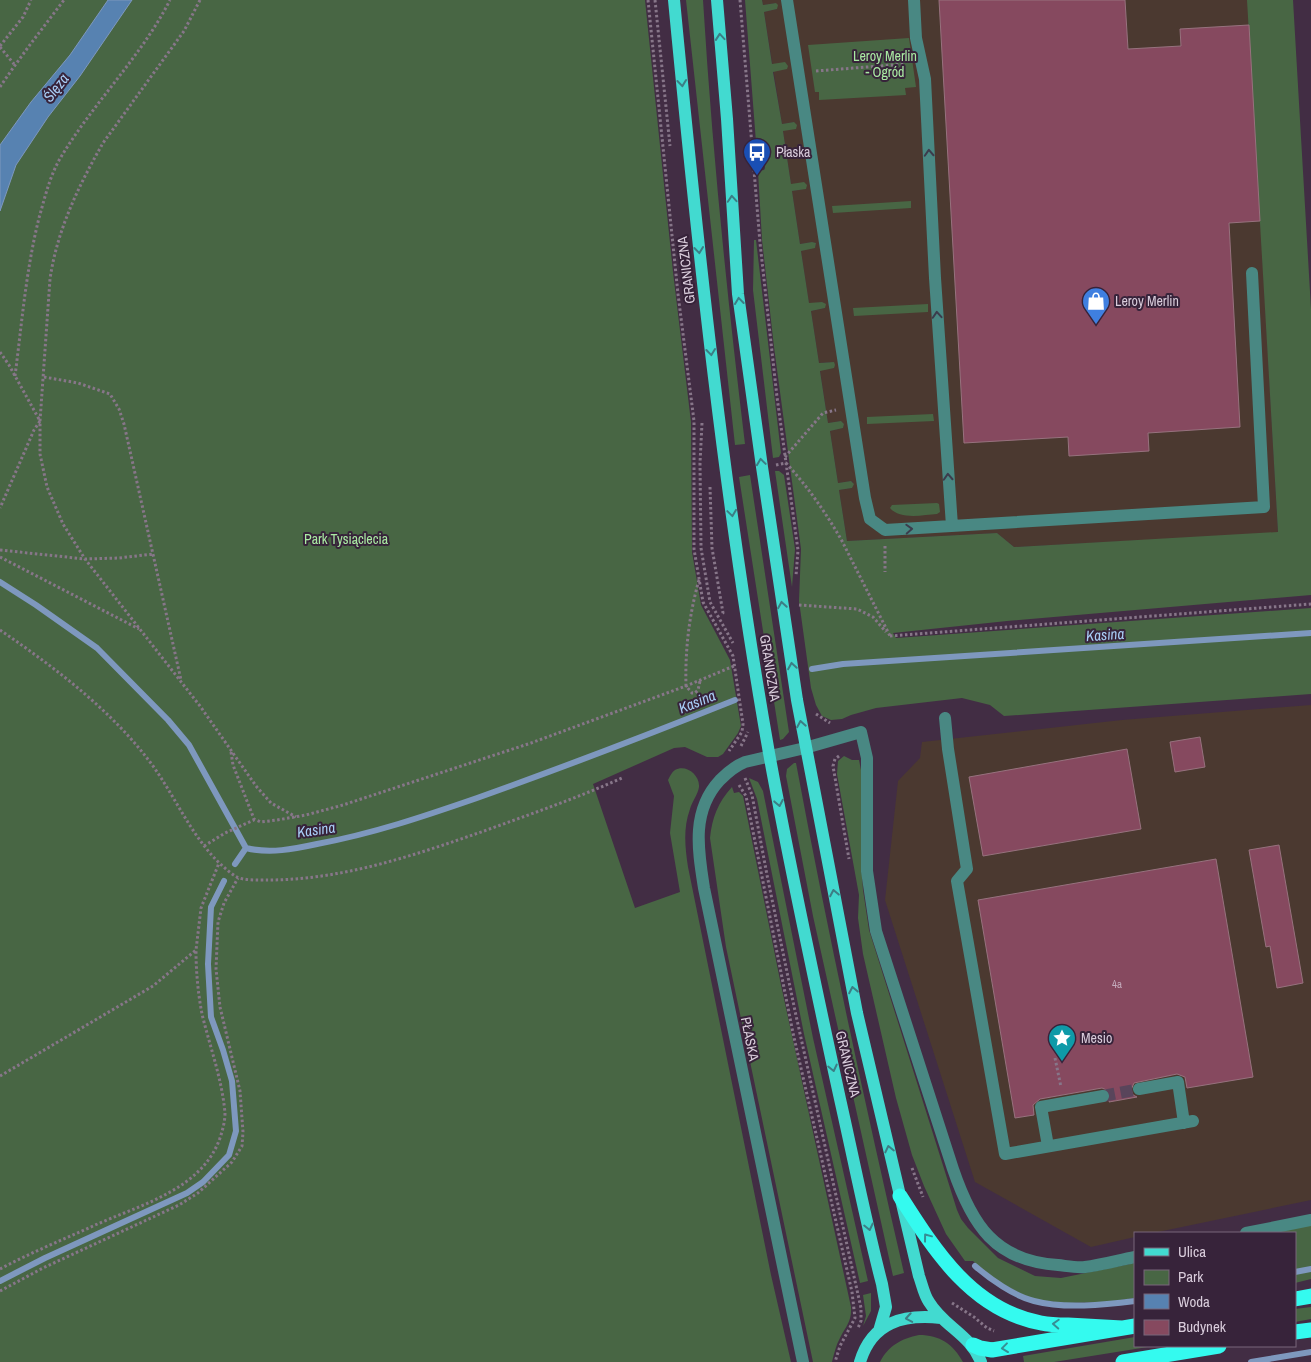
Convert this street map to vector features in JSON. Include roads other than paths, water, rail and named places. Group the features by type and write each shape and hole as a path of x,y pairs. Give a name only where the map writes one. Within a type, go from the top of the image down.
{"highway":[{"path":"900,1196 947,1264 964,1284 987,1302 1010,1314 1042,1324 1128,1327"},
{"path":"1296,1299 1311,1296"},
{"path":"973,1345 992,1350 1128,1327"},
{"path":"1296,1332 1311,1330"},
{"path":"1126,1362 1213,1347"}],"main road":[{"name":"GRANICZNA","path":"674,0 691,184 721,435 754,659 770,756 823,1021 882,1284 886,1307 878,1331"},
{"name":"GRANICZNA","path":"717,0 738,294 762,467 805,748 857,1013 919,1276 928,1302 942,1318 973,1345"},
{"path":"860,1362 864,1348 878,1331 896,1320 920,1316 942,1318"},
{"path":"973,1345 981,1362"}],"street":[{"path":"787,0 865,498 870,519 885,530 1264,507 1252,273"},
{"path":"914,0 916,38 925,79 936,287 952,526"},
{"path":"945,718 948,749 967,869 957,881 1005,1154 1188,1122 1178,1082 1139,1090"},
{"name":"PŁASKA","path":"803,1362 752,1126 698,850 700,818 707,800 716,784 737,765 861,732 867,758 867,871 876,931 962,1196 969,1210 976,1223 992,1240 1013,1254 1039,1264 1084,1267 1134,1257"},
{"path":"1048,1146 1041,1107 1103,1096"},
{"path":"1251,1232 1311,1220"}],"water":[{"name":"Ślęza","path":"108,0 132,0 16,165 0,211 0,145 31,102 70,55"}],"waterway":[{"name":"Kasina","path":"0,582 97,648 168,720 189,745 246,848 255,850 273,851 300,848 378,830 418,818 639,738 735,700"},
{"name":"Kasina","path":"812,669 843,664 1311,633"},
{"path":"235,864 246,848"},
{"path":"0,1281 45,1258 187,1193 203,1182 229,1155 236,1131 232,1081 211,1017 208,964 211,907 224,881"},
{"path":"975,1266 1018,1295 1034,1301 1071,1306 1134,1301"},
{"path":"1296,1272 1311,1269"},
{"path":"1251,1362 1311,1352"}],"tunnel":[{"path":"1103,1096 1139,1089"}],"place":[{"name":"Płaska","path":"757,176"},
{"name":"Leroy Merlin","path":"1096,325"},
{"name":"Mesio","path":"1062,1062"}],"park label":[{"name":"Leroy Merlin - Ogród","path":"885,64"},
{"name":"Park Tysiąclecia","path":"346,539"}]}
